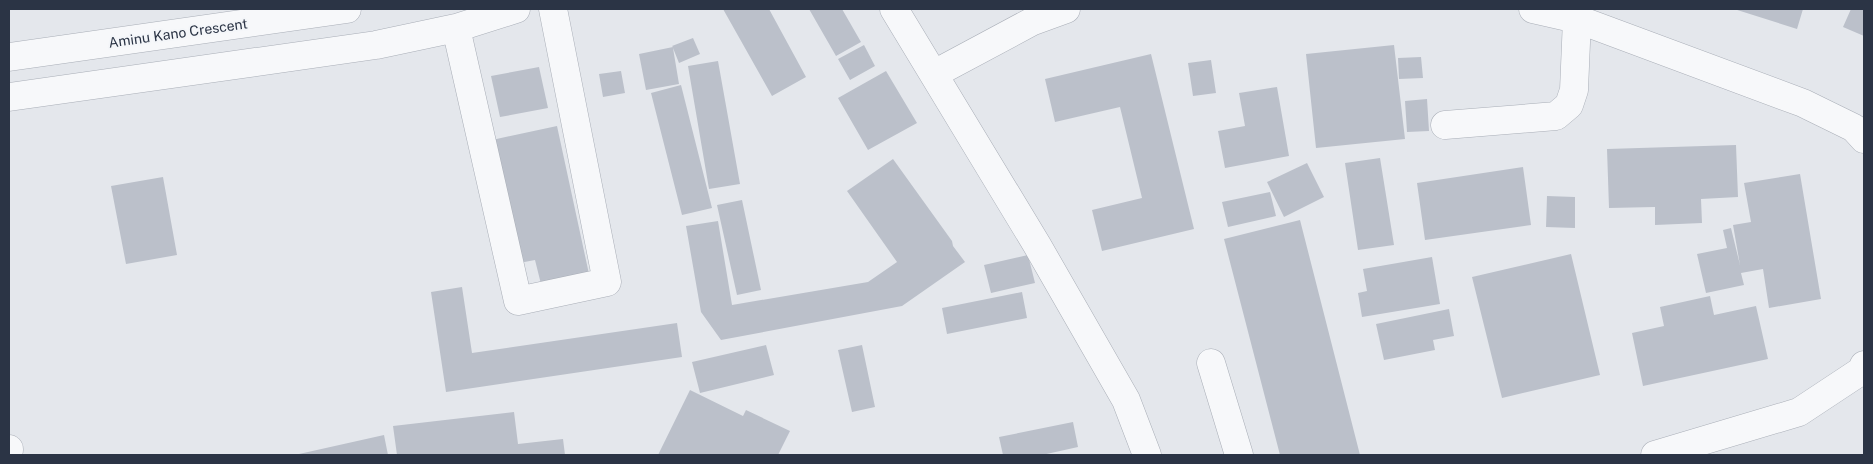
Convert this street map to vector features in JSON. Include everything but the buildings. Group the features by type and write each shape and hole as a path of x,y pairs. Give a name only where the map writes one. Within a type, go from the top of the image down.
{"street":[{"name":"Aminu Kano Crescent","path":"9,57 347,9"},
{"path":"9,97 376,45 456,28 516,9"},
{"path":"456,28 518,301 607,282 553,9"},
{"path":"894,9 1037,245 1126,400 1147,455"},
{"path":"934,74 1033,21 1066,9"},
{"path":"1534,9 1577,19 1803,102 1854,128 1864,139"},
{"path":"1445,125 1556,116 1569,105 1574,90 1577,19"},
{"path":"1211,363 1239,455"},
{"path":"1655,455 1799,412 1863,369"}]}
